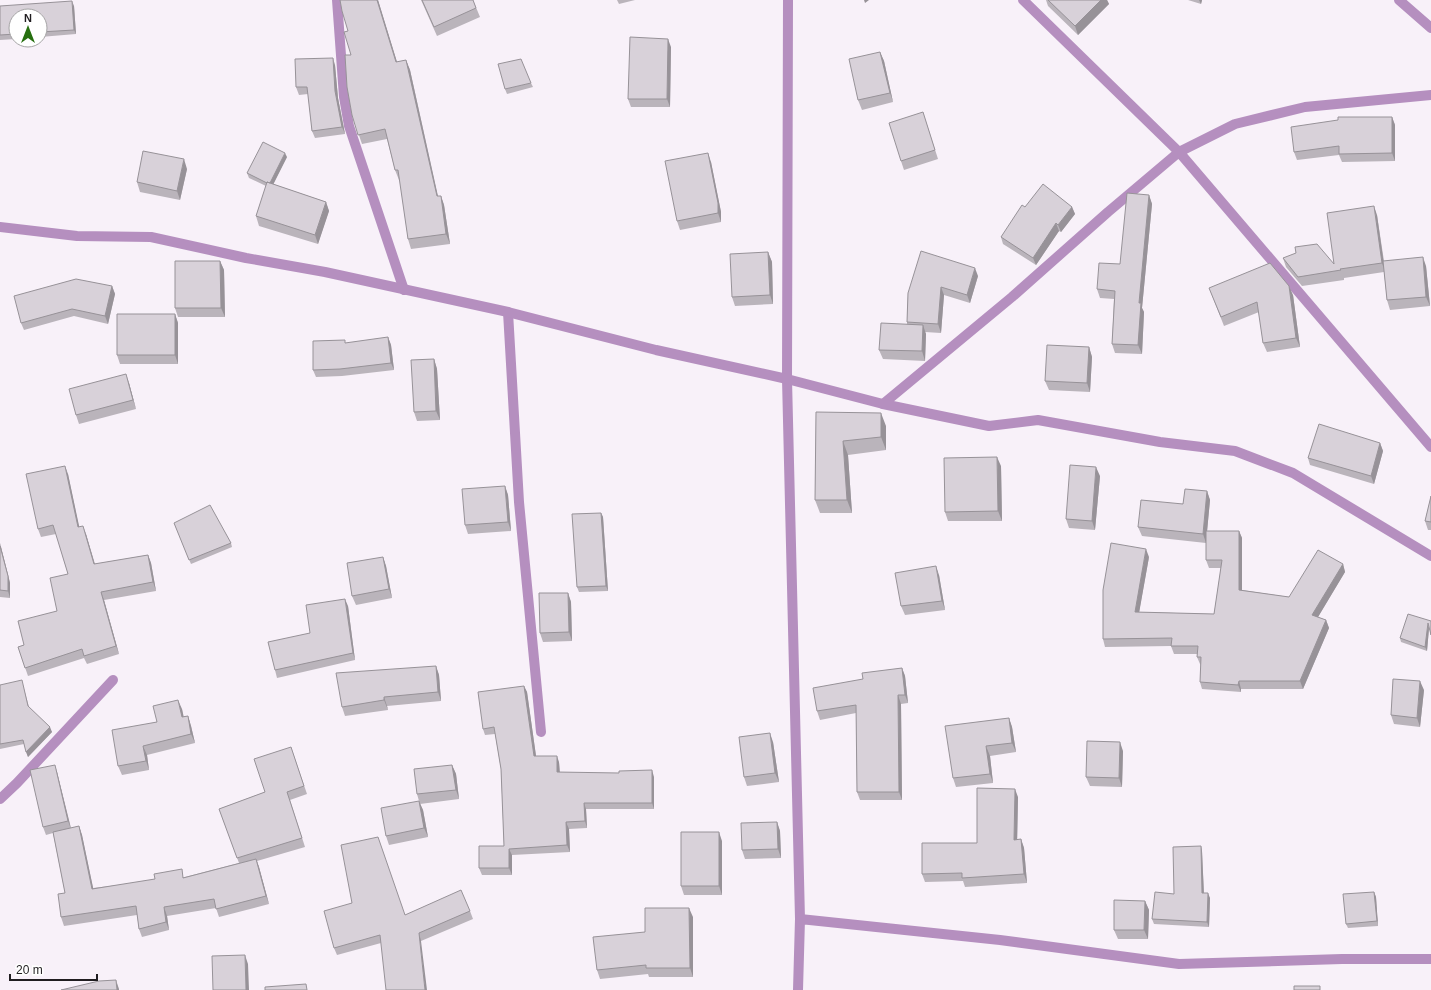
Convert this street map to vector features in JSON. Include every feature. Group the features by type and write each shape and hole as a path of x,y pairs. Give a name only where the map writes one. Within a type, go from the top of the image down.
{"street":[{"path":"337,0 344,97 349,126 404,290"},
{"path":"788,0 787,379 800,919 798,990"},
{"path":"1023,0 1179,152 1431,446"},
{"path":"1399,0 1431,28"},
{"path":"883,404 1012,297 1108,212 1179,152 1236,124 1305,107 1431,95"},
{"path":"0,227 76,236 150,237 246,258 326,272 508,312 656,350 787,379 883,404 989,426 1038,420 1160,442 1235,451 1292,473 1431,556"},
{"path":"508,312 519,502 541,732"},
{"path":"0,799 17,783 113,680"},
{"path":"800,919 1000,940 1179,964 1342,959 1431,959"}],"building":[{"path":"340,0 377,0 396,62 406,60 437,196 441,196 446,234 408,239 398,170 395,170 385,129 358,135 352,115 347,87 345,55 351,55 344,32 348,31"},
{"path":"422,0 473,0 476,8 434,27"},
{"path":"1048,0 1101,0 1075,26"},
{"path":"72,1 74,30 48,32 48,8 8,8 8,34 0,35 0,6"},
{"path":"630,37 668,39 667,99 628,99"},
{"path":"880,52 890,93 858,100 849,59"},
{"path":"333,58 335,91 342,127 312,131 307,87 296,87 295,59"},
{"path":"521,59 531,83 505,89 498,64"},
{"path":"923,112 935,150 901,161 889,123"},
{"path":"1338,117 1392,117 1392,153 1339,154 1339,146 1294,152 1291,127 1338,120"},
{"path":"263,142 285,153 270,183 247,173"},
{"path":"143,151 184,159 177,191 137,182"},
{"path":"708,153 718,203 718,213 677,221 665,161"},
{"path":"267,182 326,202 315,235 256,216"},
{"path":"1043,184 1072,207 1058,225 1056,223 1033,258 1001,237 1022,205 1025,207"},
{"path":"1127,193 1149,195 1139,303 1141,303 1138,345 1112,344 1115,291 1097,289 1099,263 1120,264"},
{"path":"1374,206 1382,263 1298,277 1283,258 1296,253 1295,247 1317,244 1334,264 1327,213"},
{"path":"921,251 975,268 967,295 941,287 938,324 907,322 908,293"},
{"path":"768,252 770,295 732,297 730,254"},
{"path":"1423,257 1426,297 1387,300 1383,261"},
{"path":"175,261 220,261 221,308 175,308"},
{"path":"1270,263 1289,286 1296,338 1263,343 1257,302 1221,317 1209,288"},
{"path":"76,279 112,286 105,316 72,309 21,323 14,296"},
{"path":"117,314 175,314 175,355 117,355"},
{"path":"881,323 923,325 922,351 879,350"},
{"path":"388,337 391,363 340,369 313,370 313,341 345,340 345,343"},
{"path":"1047,345 1089,347 1087,383 1045,381"},
{"path":"434,359 436,411 414,412 411,360"},
{"path":"126,374 133,400 76,415 69,389"},
{"path":"816,412 881,413 881,437 843,441 847,500 815,500"},
{"path":"1319,424 1380,443 1371,476 1308,458"},
{"path":"997,457 998,511 945,512 944,458"},
{"path":"1070,465 1096,467 1092,521 1066,519"},
{"path":"65,466 78,527 83,526 94,564 148,555 153,582 101,592 116,646 84,656 82,649 25,668 18,647 24,645 18,621 57,611 50,578 68,574 53,525 38,529 26,474"},
{"path":"505,486 508,522 465,525 462,489"},
{"path":"1185,489 1207,491 1203,534 1138,527 1141,500 1183,504"},
{"path":"1431,496 1431,522 1425,521"},
{"path":"210,505 231,543 189,560 174,523"},
{"path":"601,513 606,586 577,587 572,514"},
{"path":"1206,531 1239,531 1239,590 1289,597 1318,550 1343,564 1312,615 1326,620 1300,681 1239,681 1238,685 1200,682 1201,657 1197,657 1198,646 1171,646 1172,638 1103,639 1103,590 1111,543 1146,549 1135,612 1214,614 1222,560 1206,560"},
{"path":"0,546 8,576 8,591 0,590"},
{"path":"383,557 389,589 352,596 347,563"},
{"path":"936,566 942,601 901,606 895,573"},
{"path":"539,593 568,593 569,632 540,633"},
{"path":"345,599 353,653 275,670 268,642 310,633 306,605"},
{"path":"1408,614 1431,621 1431,635 1428,623 1425,647 1400,638"},
{"path":"436,666 438,692 384,697 384,700 342,707 336,673"},
{"path":"902,668 905,695 898,695 899,792 857,792 856,705 817,711 813,688 863,679 862,673"},
{"path":"1393,679 1420,681 1417,718 1391,715"},
{"path":"22,680 28,706 50,727 26,752 23,740 0,744 0,685"},
{"path":"524,686 534,756 557,756 557,772 619,773 619,771 652,770 652,803 584,803 585,821 566,822 567,845 509,849 509,868 479,868 479,846 504,846 501,769 494,727 483,729 478,692"},
{"path":"178,700 182,717 188,716 191,734 143,746 146,761 118,766 112,730 157,722 153,706"},
{"path":"1009,718 1012,743 986,746 990,774 953,778 945,726"},
{"path":"770,733 775,773 744,777 739,737"},
{"path":"1087,741 1120,742 1119,778 1086,777"},
{"path":"291,747 304,786 287,792 302,838 237,858 219,809 265,792 254,759"},
{"path":"55,765 68,821 43,827 30,770"},
{"path":"452,765 456,790 417,794 414,769"},
{"path":"977,788 1015,789 1014,840 1021,839 1024,874 962,878 962,873 922,874 922,843 977,843"},
{"path":"419,801 424,828 386,836 381,808"},
{"path":"777,822 778,849 742,850 741,823"},
{"path":"79,826 92,889 155,879 154,874 182,869 183,878 256,859 266,896 216,909 214,899 164,907 166,922 139,929 136,906 61,917 58,894 65,893 53,832"},
{"path":"681,832 719,832 719,886 681,886"},
{"path":"378,837 405,915 461,890 470,911 419,933 425,990 386,990 380,935 334,948 324,911 352,903 341,845"},
{"path":"1201,846 1202,893 1208,893 1207,922 1152,919 1155,892 1174,894 1173,847"},
{"path":"1374,892 1377,921 1346,924 1343,894"},
{"path":"1114,900 1145,901 1144,930 1114,930"},
{"path":"645,908 689,908 690,968 646,968 646,965 597,970 593,937 645,932"},
{"path":"245,955 246,990 213,990 212,956"},
{"path":"116,980 117,990 61,990 99,981"},
{"path":"306,984 307,990 265,990 265,987"},
{"path":"1294,986 1320,986 1320,990 1294,990"}]}
